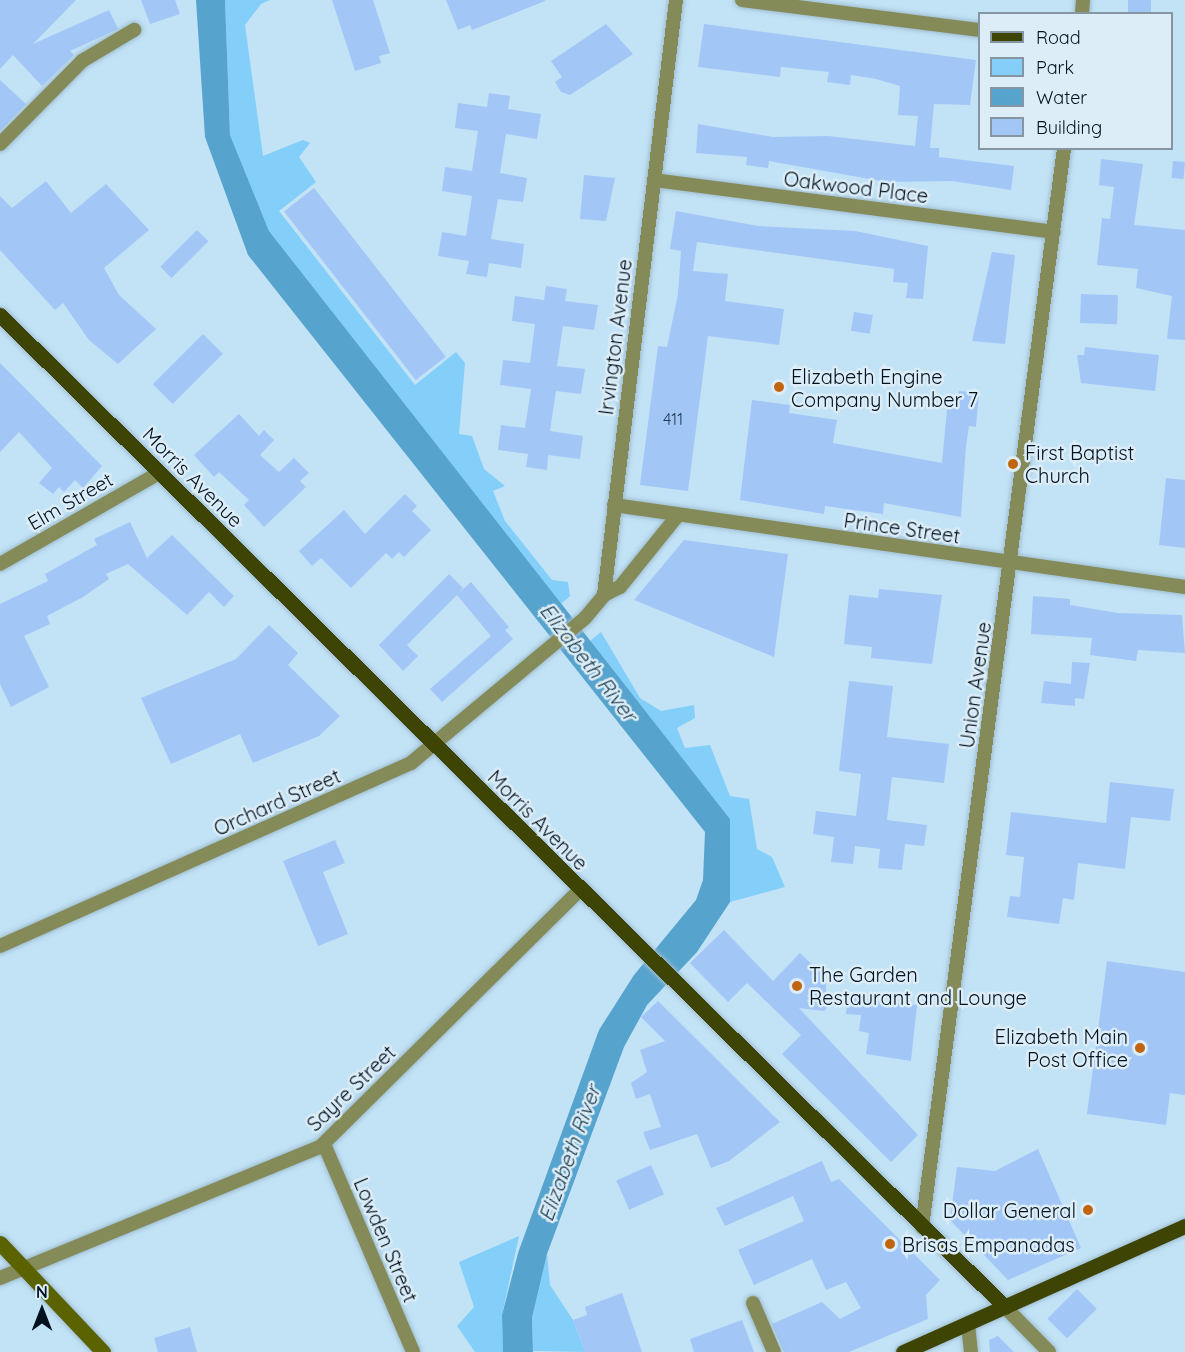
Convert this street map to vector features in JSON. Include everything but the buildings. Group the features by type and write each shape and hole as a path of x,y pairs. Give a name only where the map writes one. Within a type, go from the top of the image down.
{"main road":[{"name":"Morris Avenue","path":"0,315 580,891 1005,1307"},
{"path":"903,1352 1185,1226"}],"street":[{"name":"Irvington Avenue","path":"604,595 676,0"},
{"path":"742,0 978,30"},
{"path":"0,144 82,61 134,30"},
{"name":"Union Avenue","path":"922,1227 1064,150"},
{"name":"Oakwood Place","path":"654,180 1053,232"},
{"name":"Elm Street","path":"0,564 159,472"},
{"name":"Prince Street","path":"614,505 1011,564 1185,587"},
{"path":"604,595 620,587 671,530 678,515"},
{"name":"Orchard Street","path":"0,946 398,770 434,746 544,654 585,618 604,595"},
{"name":"Sayre Street","path":"0,1278 324,1144 580,891"},
{"name":"Lowden Street","path":"324,1144 413,1352"},
{"path":"0,1243 103,1352"},
{"path":"753,1304 774,1352"},
{"name":"Morris Avenue","path":"1005,1307 1049,1352"},
{"path":"968,1324 971,1352"}],"green space":[{"path":"225,0 270,0 261,4 245,25 263,156 303,140 310,143 299,157 316,182 279,211 415,385 456,352 465,363 459,434 472,436 484,469 505,486 493,491 505,521 552,580 568,582 570,596 561,604 269,231 230,135"},
{"path":"601,632 640,698 661,711 694,705 695,718 677,728 685,748 710,745 730,796 749,799 757,849 772,857 785,887 730,902 730,819 590,641"},
{"path":"519,1236 502,1315 503,1352 475,1352 457,1326 474,1307 459,1262"},
{"path":"547,1254 550,1285 573,1320 585,1352 533,1351 532,1318"}],"water":[{"name":"Elizabeth River","path":"196,0 225,0 230,135 269,231 730,819 730,902 697,952 647,1005 624,1047 547,1254 532,1318 533,1352 503,1352 502,1315 518,1253 599,1030 634,975 696,900 703,880 705,832 248,255 205,137"}],"place":[{"name":"Elizabeth Engine Company Number 7","path":"779,387"},
{"name":"First Baptist Church","path":"1013,464"},
{"name":"The Garden Restaurant and Lounge","path":"797,986"},
{"name":"Elizabeth Main Post Office","path":"1140,1048"},
{"name":"Dollar General","path":"1088,1210"},
{"name":"Brisas Empanadas","path":"890,1244"}]}
